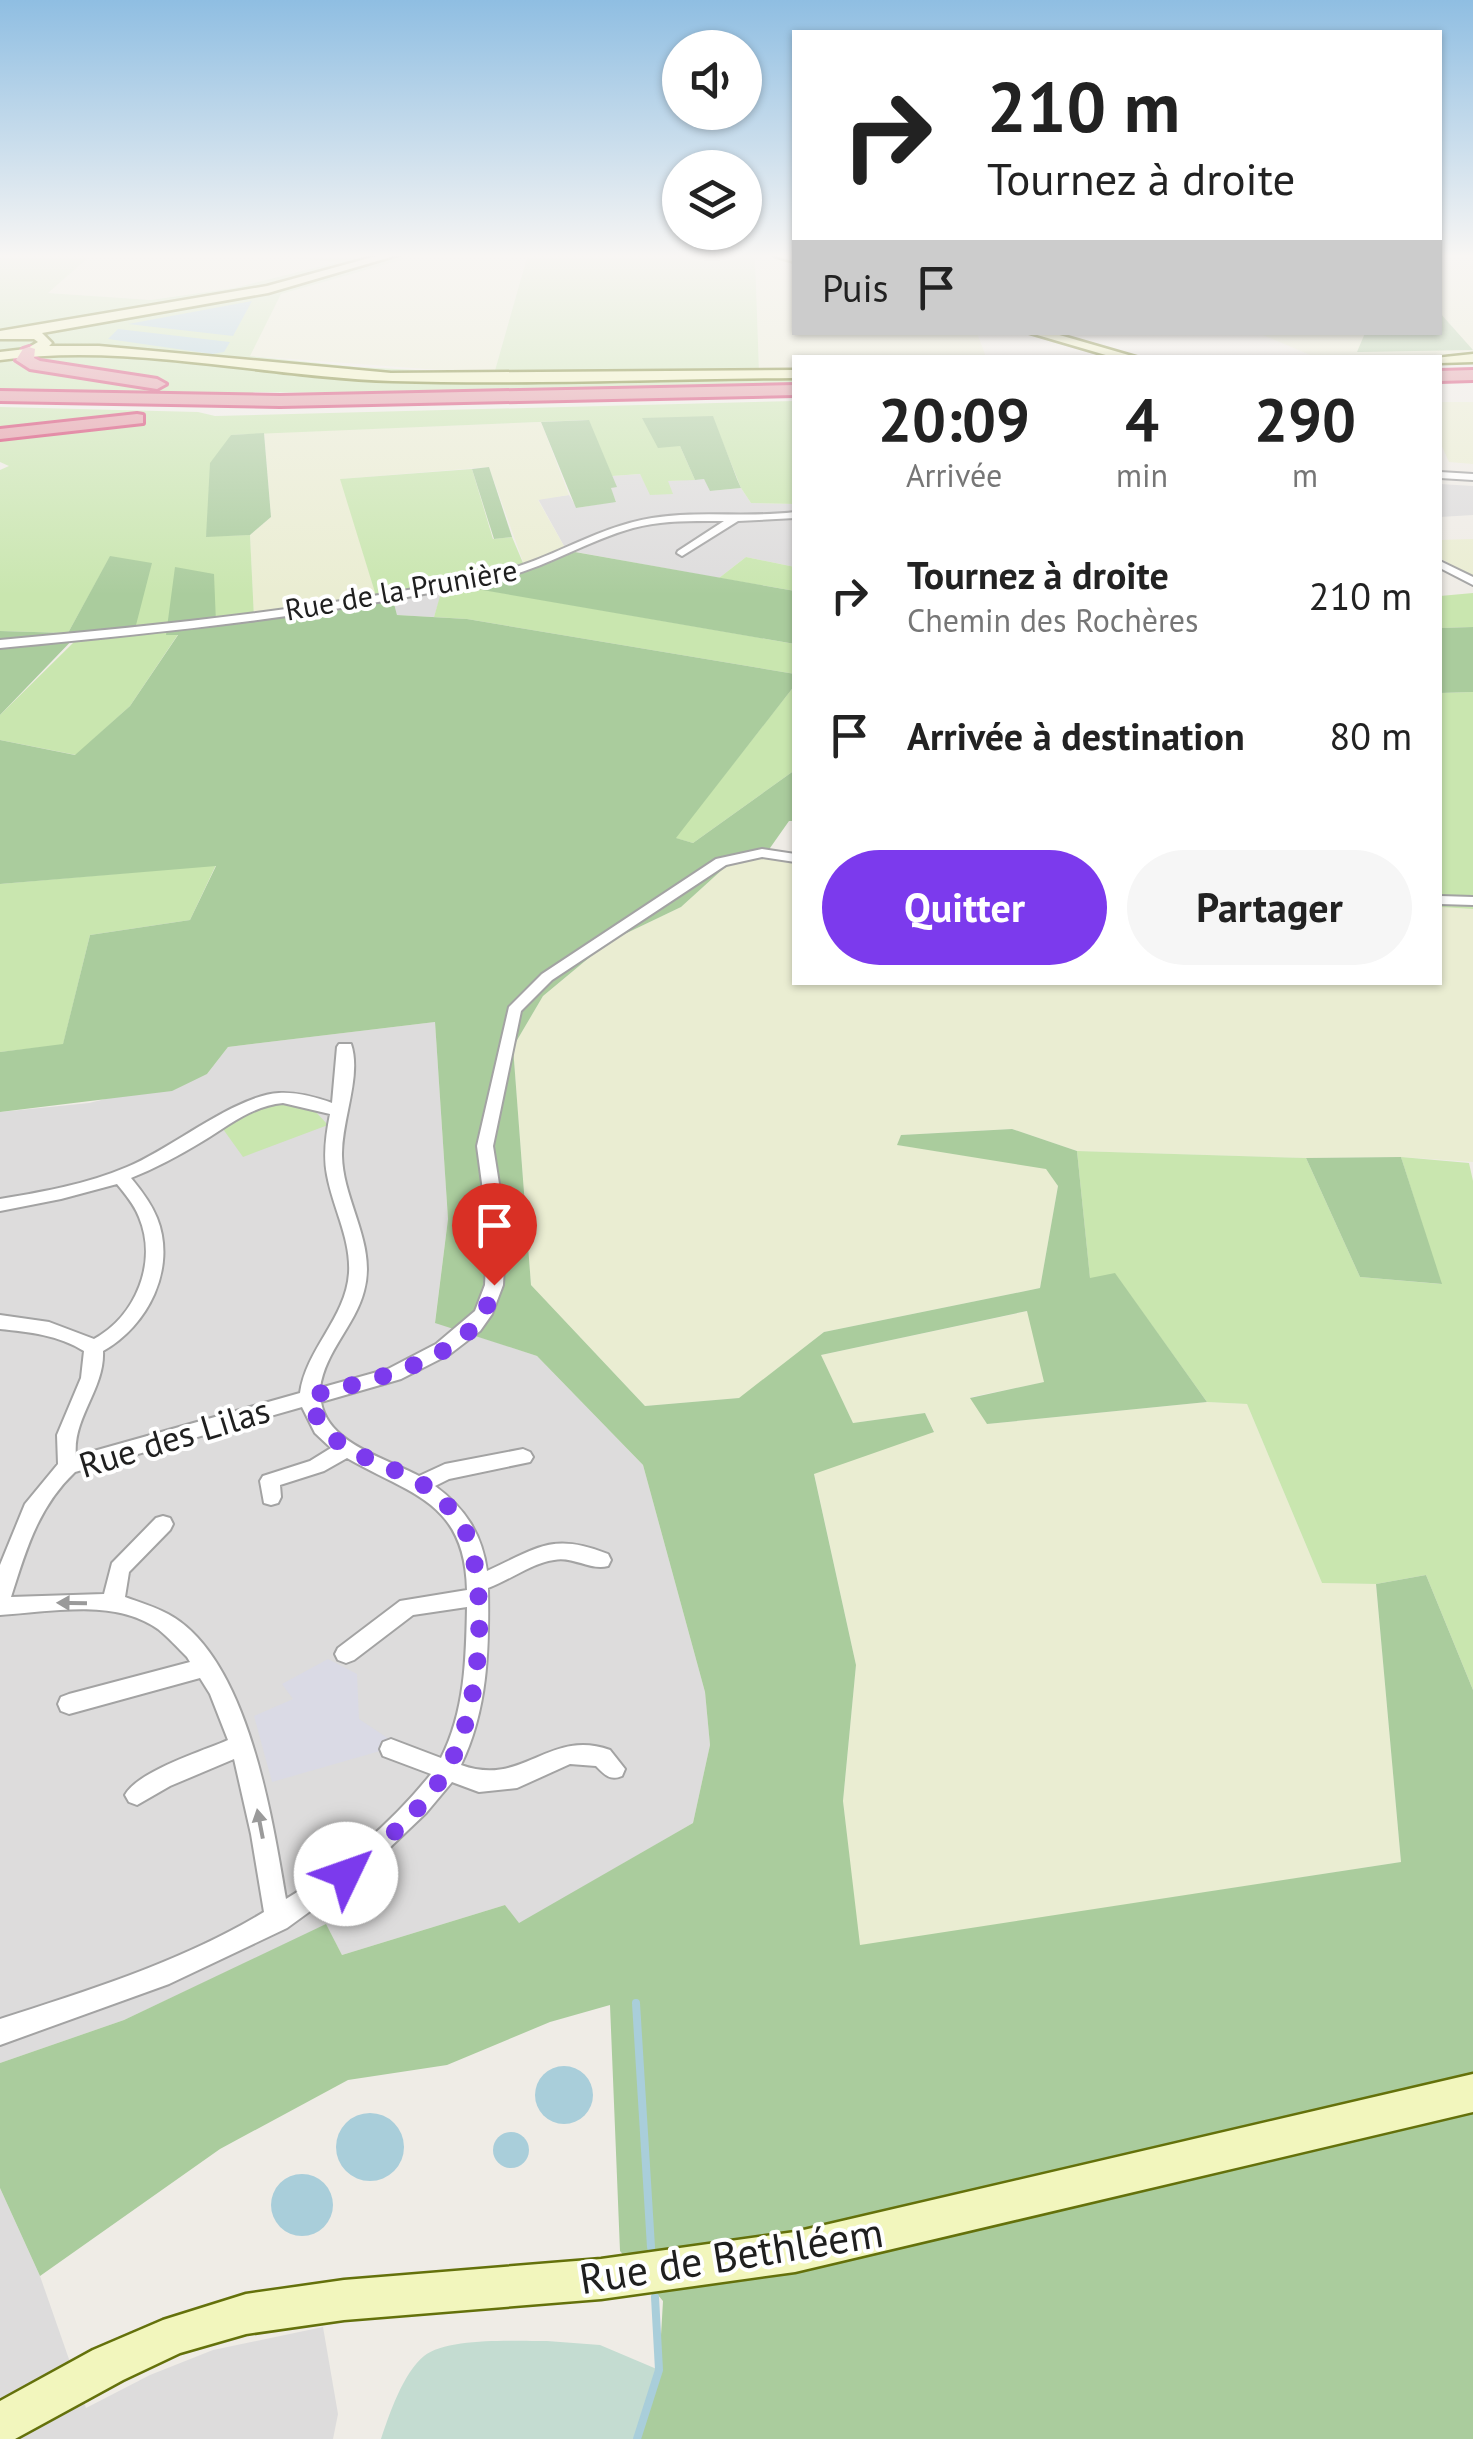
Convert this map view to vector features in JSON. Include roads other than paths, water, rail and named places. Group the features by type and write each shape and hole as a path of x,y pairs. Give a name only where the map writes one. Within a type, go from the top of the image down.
{"highway":[{"path":"54,368 200,390 386,400"},
{"path":"1442,379 1473,378"},
{"path":"0,400 204,402 792,394"},
{"path":"0,434 128,419 306,408 792,394"},
{"path":"0,400 306,408"}],"street":[{"path":"291,368 390,377 792,374"},
{"path":"1442,475 1473,478"},
{"name":"Rue de la Prunière","path":"0,644 191,626 474,579 536,564 620,529 650,521 792,515"},
{"path":"682,553 736,518"},
{"path":"1442,565 1473,582"},
{"name":"Rue des Lilas","path":"0,1602 25,1521 46,1484 68,1466 394,1374 463,1334 483,1314 494,1285 497,1228 485,1146 510,1019 528,994 722,862 762,853 792,858"},
{"path":"1442,900 1473,901"},
{"path":"0,2032 145,1984 278,1920 323,1893 370,1854 448,1768 471,1703 478,1590 468,1534 440,1498 421,1484 345,1449 318,1422 310,1396 314,1374 348,1309 358,1266 354,1230 334,1170 347,1073 344,1046"},
{"path":"0,1205 48,1197 120,1176 178,1149 252,1103 293,1097 340,1112"},
{"path":"92,1348 121,1332 152,1274 155,1247 150,1221 120,1176"},
{"path":"0,1322 36,1326 80,1339 92,1348 96,1362 69,1420 62,1450 68,1466"},
{"path":"271,1497 270,1480 318,1466 345,1449"},
{"path":"421,1484 445,1472 523,1457"},
{"path":"113,1604 119,1569 163,1524"},
{"path":"346,1654 408,1607 478,1590 558,1548 579,1549 601,1560"},
{"path":"0,1602 126,1605 166,1626 206,1667 222,1691 255,1798 278,1920"},
{"path":"69,1704 206,1667"},
{"path":"136,1794 240,1746"},
{"path":"391,1749 478,1782 517,1778 568,1754 602,1757 614,1769"},
{"name":"Rue de Bethléem","path":"0,2424 160,2342 246,2314 398,2295 601,2279 795,2252 1473,2093"}],"water":[{"path":"564,2066 584,2075 593,2095 584,2115 564,2124 544,2115 535,2095 544,2075"},
{"path":"370,2113 383,2115 394,2123 402,2134 402,2160 394,2171 383,2179 370,2181 357,2179 346,2171 338,2160 336,2147 338,2134 346,2123 357,2115"},
{"path":"511,2132 523,2138 529,2150 523,2162 511,2168 499,2162 493,2150 499,2138"},
{"path":"302,2174 324,2183 333,2205 324,2227 302,2236 280,2227 271,2205 280,2183"}],"waterway":[{"path":"636,2003 651,2247"},
{"path":"637,2439 659,2370 655,2297"}]}
